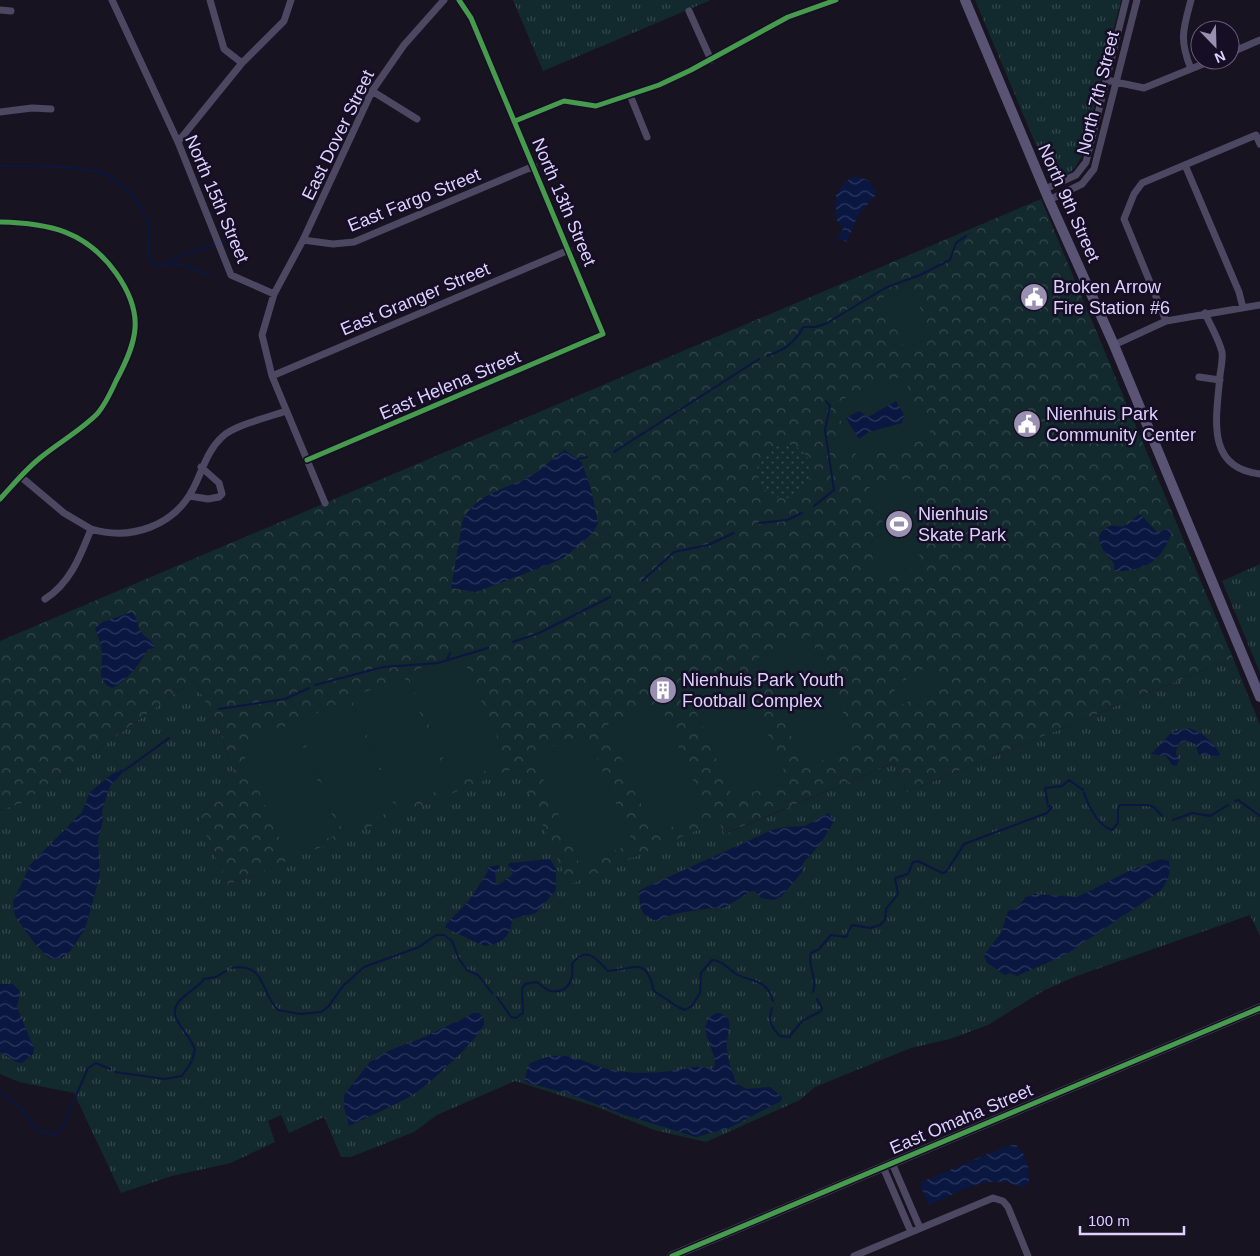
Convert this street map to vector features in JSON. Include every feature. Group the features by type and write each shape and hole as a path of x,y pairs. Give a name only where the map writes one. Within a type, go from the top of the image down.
{"main road":[{"name":"North 9th Street","path":"965,0 1049,200 1114,345 1260,697"}],"street":[{"name":"North 15th Street","path":"112,0 178,142 231,275 274,294"},
{"path":"210,0 224,49 242,62"},
{"path":"178,142 242,62 284,21 291,0"},
{"name":"East Dover Street","path":"274,294 304,240 372,91 404,45 444,0"},
{"name":"North 13th Street","path":"459,0 471,18 603,334"},
{"path":"515,121 564,101 596,106 676,78 788,16 836,0"},
{"name":"North 7th Street","path":"1045,189 1072,177 1084,167 1126,0"},
{"name":"North 7th Street","path":"1049,200 1082,184 1094,169 1137,0"},
{"path":"1190,67 1184,54 1182,36 1191,0"},
{"path":"0,10 11,11"},
{"path":"689,11 710,60"},
{"path":"1240,49 1260,40"},
{"path":"1106,80 1144,88 1190,69"},
{"path":"372,91 417,119"},
{"path":"630,95 647,137"},
{"path":"0,112 32,108 52,109"},
{"path":"1166,321 1124,219 1134,194 1142,183 1256,135 1260,144"},
{"path":"1185,165 1243,308"},
{"name":"East Fargo Street","path":"304,240 333,244 354,242 534,166"},
{"path":"0,222 31,223 51,227 84,240 106,258 124,284 132,301 136,322 135,342 126,363 98,413 20,476 0,499"},
{"name":"East Granger Street","path":"272,376 569,250"},
{"path":"274,294 262,335 272,376 325,503"},
{"path":"1114,345 1166,321 1260,305"},
{"path":"1205,313 1222,353 1217,428 1218,447 1226,459 1235,467 1260,474"},
{"name":"East Helena Street","path":"307,460 603,334"},
{"path":"1199,377 1220,380"},
{"path":"20,476 64,513 91,529 106,534 126,534 148,529 167,520 183,506 211,449 224,435 286,411"},
{"path":"189,496 208,499 219,497 222,494 219,483 202,468"},
{"path":"45,600 58,590 70,576 91,529"},
{"name":"East Omaha Street","path":"672,1256 1260,1008"},
{"path":"887,1165 920,1228"},
{"path":"887,1165 911,1232"},
{"path":"854,1256 985,1200 997,1198 1008,1207 1028,1256"}],"green space":[{"path":"513,0 711,0 543,71"},
{"path":"975,0 1121,0 1083,153 1076,166 1065,176 1054,179 1049,176"},
{"path":"1041,199 1233,658 907,792 894,763 724,834 719,821 569,885 517,767 228,885 199,819 235,775 219,728 194,680 23,803 0,810 0,641"},
{"path":"911,286 932,337 904,348 883,297"},
{"path":"897,378 907,384 913,409 921,416 933,419 929,434 896,455 893,455 891,446 863,462 853,451 844,454 835,441 844,431 836,404 871,384"},
{"path":"1071,407 1091,407 1091,415 1071,415"},
{"path":"779,444 789,444 799,448 807,456 811,471 807,486 799,494 789,498 779,498 769,494 761,486 757,476 757,466 761,456 769,448"},
{"name":"Nienhuis Skate Park","path":"910,479 921,569 874,572 871,541 883,532 882,514 876,512 866,501 867,490 877,481"},
{"path":"1260,564 1260,673 1222,581"},
{"path":"810,636 857,745 805,768 758,658"},
{"path":"460,651 507,761 454,784 407,674"},
{"path":"1233,658 1260,725 1260,936 1250,915 1074,977 1043,991 988,1025 950,1039 911,1048 815,1087 800,1100 706,1142 654,1130 594,1106 515,1081 437,1115 414,1132 351,1157 341,1157 324,1117 289,1133 281,1115 268,1121 275,1142 231,1163 172,1176 121,1193 74,1093 19,1082 0,1074 0,810 23,803 194,680 219,728 235,775 199,819 228,885 518,766 719,821 725,834 894,763 907,792"},
{"path":"936,664 945,688 930,693 921,670"},
{"path":"739,668 787,778 734,800 687,691"},
{"path":"916,672 925,695 915,699 905,676"},
{"path":"404,676 451,785 398,808 351,698"},
{"path":"902,677 911,700 901,705 891,682"},
{"path":"349,699 396,809 343,832 296,722"},
{"path":"659,702 707,812 654,834 607,725"},
{"path":"293,723 340,833 287,856 240,746"},
{"path":"586,733 633,843 580,865 533,755"}],"water":[{"path":"854,176 868,180 876,192 875,196 857,217 847,242 837,238 843,229 836,219 836,195 845,182"},
{"path":"896,401 904,415 902,423 869,432 859,439 846,418 859,411 868,417"},
{"path":"565,450 582,463 591,489 598,523 593,533 565,557 550,564 476,592 451,588 463,520 469,511 485,497 534,474"},
{"path":"1140,514 1157,532 1169,529 1172,532 1168,542 1157,557 1143,567 1125,571 1114,571 1114,563 1099,540 1102,531 1112,526 1124,526"},
{"path":"132,612 141,632 155,648 148,649 133,671 112,688 103,681 101,673 102,652 95,628 103,622"},
{"path":"1188,728 1208,739 1221,756 1199,755 1195,744 1188,741 1178,744 1176,752 1179,761 1176,766 1172,765 1166,756 1151,754 1172,732"},
{"path":"125,770 110,786 102,810 103,821 98,840 100,875 85,929 71,950 62,958 50,959 35,944 15,916 13,902 30,865 82,812 90,792 112,774"},
{"path":"828,813 834,821 821,843 803,863 802,872 781,897 773,900 761,898 755,891 751,891 724,908 679,913 655,921 644,915 640,906 639,891 644,888 772,830 805,826"},
{"path":"550,859 556,869 556,890 536,913 513,919 507,935 501,941 485,946 445,928 448,922 474,893 488,871 487,867 500,865 498,871 495,872 496,882 499,885 513,874 508,865 510,863"},
{"path":"1161,859 1169,861 1170,870 1167,881 1160,891 1065,955 1017,976 1010,973 1005,975 987,963 984,955 1001,933 1008,911 1017,908 1026,897 1034,894 1076,897 1129,871"},
{"path":"0,984 13,984 20,991 17,1007 34,1049 33,1054 22,1063 16,1062 0,1052"},
{"path":"474,1013 479,1013 484,1019 481,1029 464,1050 440,1073 411,1096 349,1126 344,1107 344,1095 370,1062 390,1050 420,1039"},
{"path":"716,1013 723,1015 729,1022 727,1049 736,1083 747,1089 770,1087 782,1097 781,1101 729,1128 696,1137 622,1114 570,1094 528,1083 524,1080 529,1064 543,1058 555,1056 575,1058 605,1068 637,1073 697,1067 714,1068 715,1062 706,1032 706,1025 709,1018"},
{"path":"1009,1145 1016,1145 1023,1154 1028,1168 1029,1184 1021,1187 1009,1183 986,1183 963,1190 929,1205 919,1183"}],"waterway":[{"path":"0,166 50,166 87,169 115,179 129,191 145,215 149,228 148,251 151,261 155,266 166,264 180,256 215,244"},
{"path":"220,243 225,239 227,232 230,230 237,232"},
{"path":"767,356 788,345 803,327 816,327 827,323 885,288 920,275 950,260 956,243 966,236"},
{"path":"169,264 184,265 209,275"},
{"path":"614,452 759,359"},
{"path":"814,506 834,490 825,430 830,406 826,401"},
{"path":"578,459 587,457"},
{"path":"759,523 787,520 802,513"},
{"path":"642,581 674,552 708,545 734,533"},
{"path":"513,642 539,633 610,597"},
{"path":"315,685 383,667 438,663 488,648"},
{"path":"447,660 450,653"},
{"path":"219,709 285,699 309,688"},
{"path":"125,770 169,738"},
{"path":"813,992 814,982 810,963 811,953 819,949 831,935 846,937 852,925 870,928 880,925 885,920 886,909 898,894 895,878 908,874 913,862 918,861 942,873 946,872 964,844 1047,813 1052,807 1048,806 1045,788 1062,786 1069,780 1083,790"},
{"path":"1084,793 1091,810 1098,820 1112,830 1118,823 1118,809 1120,805 1148,805 1154,807 1162,816"},
{"path":"1235,801 1238,800 1260,816"},
{"path":"1173,820 1192,813 1210,816 1228,805"},
{"path":"232,968 243,967 257,974 278,1010 300,1014 321,1012 328,1007 343,986 364,967 419,947 436,935 444,935 452,941 459,959 467,970 478,975 492,993"},
{"path":"497,997 511,1017 516,1018 523,1013 522,989 525,984 537,982 549,990 562,990 569,984 571,979 572,964 577,958 587,955 596,959 608,971 633,967 643,969 651,980 654,991 685,1010 692,1006 700,993 701,973 712,960 722,963 741,977 762,984 767,988 773,1001"},
{"path":"115,1072 165,1079 182,1076 192,1061 195,1049 176,1018 176,1006 184,996 204,979 216,977 226,971"},
{"path":"772,1008 770,1017 772,1027 780,1036 789,1037 802,1021 821,1011 822,1008 817,999"},
{"path":"0,1091 20,1108 38,1130 54,1135 61,1130 88,1068 96,1063 110,1069"}],"cycle path":[{"path":"307,460 603,334 471,18 459,0"},
{"path":"515,121 564,101 596,106 659,85 691,70 788,17 836,0"},
{"path":"0,222 35,224 65,232 92,247 116,273 125,288 135,314 135,327 129,353 110,394 100,410 83,426 47,452 0,499"},
{"path":"672,1256 1260,1008"}],"place":[{"name":"Broken Arrow Fire Station #6","path":"1034,297"},
{"name":"Nienhuis Park Community Center","path":"1027,424"},
{"name":"Nienhuis Skate Park","path":"899,524"},
{"name":"Nienhuis Park Youth Football Complex","path":"663,690"}]}
